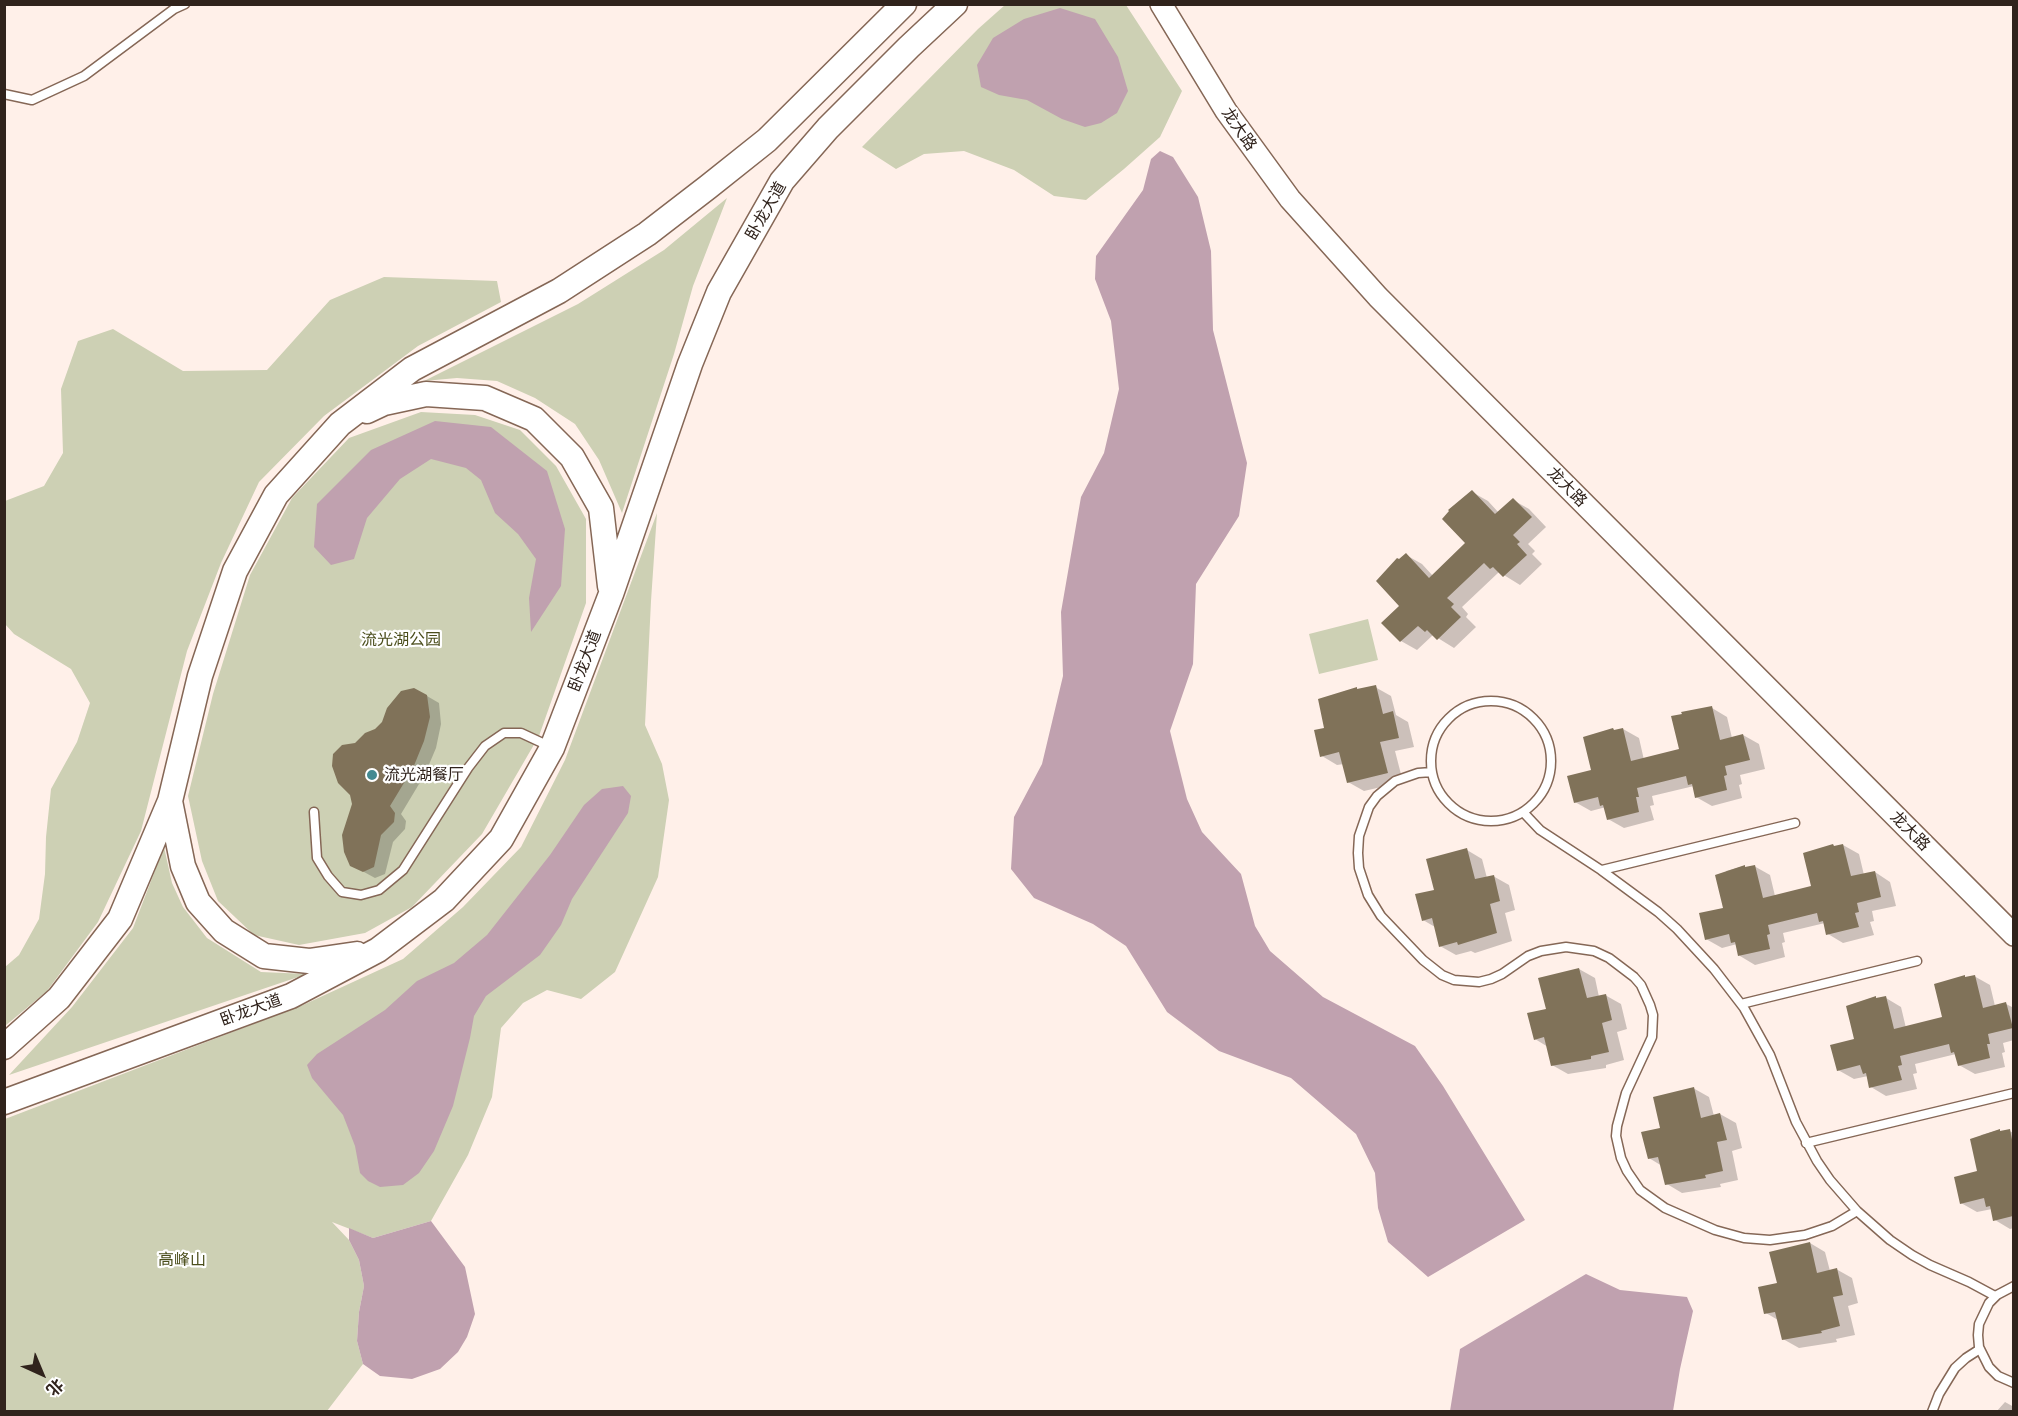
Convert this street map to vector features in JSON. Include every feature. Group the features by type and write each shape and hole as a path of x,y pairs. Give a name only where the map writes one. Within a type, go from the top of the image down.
{"main road":[{"path":"4,1047 59,998 120,919 170,801 200,676 235,572 276,495 340,424 412,369 559,291 647,234 768,140 904,4"},
{"name":"卧龙大道","path":"4,1102 291,996 378,950 444,900 501,839 552,748 611,594 690,364 719,292 783,181 828,128 955,4"},
{"path":"340,424 384,403 426,394 485,398 534,419 572,457 601,508 611,594"},
{"path":"170,801 183,866 198,902 224,931 264,956 309,961 378,950"}],"street":[{"name":"龙大路","path":"1161,4 1226,111 1290,200 1378,297 2013,935"}],"lane":[{"path":"4,94 32,100 84,76 174,9 185,4"},
{"path":"1502,702 1514,706 1534,720 1548,741 1551,766 1544,790 1523,812 1505,820 1492,821 1468,817 1447,803 1439,793 1432,772 1433,745 1438,733 1454,714 1477,703 1502,702"},
{"path":"314,812 317,858 328,876 342,892 361,895 379,890 404,870 468,768 485,746 504,733 521,734 552,748"},
{"path":"1432,772 1418,773 1395,781 1377,796 1369,807 1359,836 1358,853 1361,876 1368,895 1381,916 1423,960 1442,975 1454,980 1479,982 1491,979 1528,956 1541,951 1566,947 1594,951 1609,958 1634,977 1641,985 1650,1005 1653,1015 1652,1037 1626,1093 1616,1136 1621,1158 1640,1190 1665,1208 1715,1230 1744,1238 1770,1240 1805,1235 1832,1226 1857,1211"},
{"path":"1523,812 1540,830 1602,870 1677,929 1714,969 1741,1004 1770,1055 1806,1143 1830,1180 1857,1211 1890,1240 1912,1255 1995,1296"},
{"path":"1602,870 1795,824"},
{"path":"1741,1004 1917,962"},
{"path":"1806,1143 2013,1093"},
{"path":"2013,1286 1995,1296 1983,1313 1978,1335 1980,1349 1989,1368 1998,1376 2013,1383"},
{"path":"1932,1412 1939,1394 1955,1368 1980,1349"}],"green space":[{"path":"1005,5 1126,5 1182,91 1160,137 1086,200 1054,196 1014,170 964,151 924,154 896,169 862,147 978,29"},
{"path":"727,198 693,286 674,354 622,513 599,460 575,424 535,398 497,381 457,378 424,381 578,304 664,250"},
{"path":"384,277 497,281 501,302 418,346 324,416 259,482 221,563 187,651 141,831 98,922 47,991 5,1026 5,967 19,955 39,919 45,874 51,789 77,742 90,703 71,669 14,634 5,624 5,501 44,486 63,453 61,389 78,341 113,329 183,371 267,370 330,300"},
{"name":"流光湖公园","path":"421,412 475,415 520,430 556,466 586,519 586,603 539,736 482,834 412,907 365,933 299,945 254,935 218,901 202,861 188,796 213,694 250,575 292,498 349,438"},
{"name":"高峰山","path":"657,513 645,725 662,764 669,800 658,877 615,972 581,999 547,990 523,1003 501,1028 492,1097 468,1155 431,1221 373,1238 332,1222 349,1240 359,1260 364,1286 357,1341 363,1364 327,1411 5,1412 5,1119 303,1005 403,959 463,907 521,847 565,760"},
{"path":"1368,619 1378,660 1319,674 1309,634"},
{"path":"164,847 172,883 183,907 207,938 261,972 307,974 9,1075 72,1007 133,928"}],"shaded area":[{"path":"1060,8 1095,19 1118,57 1128,91 1117,113 1101,123 1085,127 1062,119 1027,100 999,95 981,87 977,65 993,38 1024,19"},
{"path":"1160,151 1173,157 1198,197 1211,251 1213,330 1247,463 1239,516 1196,584 1193,664 1170,731 1187,799 1202,832 1241,874 1255,926 1270,951 1323,997 1415,1046 1443,1086 1525,1220 1428,1277 1388,1242 1378,1208 1375,1173 1356,1134 1291,1078 1219,1051 1167,1012 1126,946 1093,924 1034,898 1011,869 1014,817 1042,764 1063,676 1061,612 1081,497 1104,453 1119,389 1111,321 1095,279 1096,256 1143,190 1151,159"},
{"path":"435,421 491,427 547,471 565,529 561,586 531,632 529,598 536,559 518,534 495,513 481,480 466,468 431,459 400,479 367,518 354,559 331,565 314,547 317,504 371,450"},
{"path":"623,786 631,796 628,813 572,899 561,925 540,955 486,996 474,1016 453,1106 434,1151 419,1173 403,1185 380,1187 368,1181 360,1173 355,1146 343,1115 312,1078 307,1065 317,1054 385,1010 417,981 454,963 487,935 550,855 584,805 602,789"},
{"path":"431,1221 465,1267 475,1314 467,1337 458,1352 440,1369 412,1379 380,1376 363,1364 357,1341 364,1286 359,1260 349,1240 349,1228 373,1238"},
{"path":"1586,1274 1620,1290 1687,1297 1693,1311 1673,1411 1450,1411 1460,1349"}],"building":[{"path":"1472,490 1495,514 1513,498 1532,517 1513,535 1520,542 1517,544 1527,555 1503,577 1493,567 1490,569 1484,563 1447,598 1454,604 1451,607 1461,617 1437,640 1427,630 1425,632 1418,626 1400,642 1381,623 1399,606 1376,581 1397,558 1399,559 1406,553 1429,578 1465,543 1442,519 1448,510"},
{"path":"1376,685 1383,714 1393,711 1399,738 1380,742 1388,773 1347,783 1339,752 1320,757 1314,730 1324,728 1318,699 1357,687 1357,689"},
{"name":"流光湖餐厅","path":"414,688 427,695 430,717 424,741 413,768 390,806 395,813 394,822 381,835 374,867 363,872 350,866 344,852 342,835 352,804 350,795 338,783 332,766 333,754 342,745 355,743 365,733 375,729 382,722 387,708 401,691"},
{"path":"1712,706 1720,740 1743,734 1750,760 1725,766 1727,775 1724,776 1727,790 1695,798 1692,784 1688,785 1686,776 1637,788 1639,812 1607,820 1598,797 1574,803 1567,776 1591,770 1583,737 1613,728 1614,730 1623,728 1631,761 1679,749 1671,716"},
{"path":"1833,844 1834,846 1843,844 1851,876 1875,871 1881,897 1857,903 1859,912 1855,913 1859,927 1826,935 1823,921 1819,922 1817,913 1768,925 1770,934 1767,935 1770,949 1738,956 1735,942 1731,943 1729,934 1705,940 1699,913 1723,908 1715,875 1745,865 1745,867 1755,865 1763,898 1811,886 1803,853"},
{"path":"1467,848 1475,879 1494,875 1500,901 1490,904 1497,933 1458,945 1457,942 1439,947 1432,918 1422,921 1415,894 1434,890 1426,859"},
{"path":"1579,968 1587,998 1606,994 1612,1020 1602,1023 1609,1052 1591,1056 1591,1059 1551,1066 1544,1037 1534,1040 1527,1013 1546,1009 1538,978"},
{"path":"1965,975 1965,977 1975,975 1983,1008 2006,1002 2013,1028 1988,1034 1990,1044 1987,1044 1990,1058 1958,1066 1949,1044 1900,1056 1902,1065 1898,1066 1902,1080 1869,1088 1866,1073 1863,1074 1860,1065 1837,1071 1830,1045 1854,1039 1846,1006 1876,996 1876,998 1886,996 1894,1029 1942,1017 1934,984"},
{"path":"1694,1087 1701,1118 1720,1113 1727,1140 1717,1142 1723,1171 1705,1175 1706,1178 1665,1185 1658,1157 1648,1159 1641,1132 1660,1128 1653,1097"},
{"path":"2000,1129 2000,1131 2010,1129 2013,1145 2013,1216 1993,1221 1990,1206 1986,1207 1984,1198 1960,1204 1954,1177 1977,1171 1970,1139"},
{"path":"1810,1242 1817,1273 1837,1268 1843,1295 1833,1297 1840,1326 1821,1331 1822,1333 1782,1340 1775,1312 1764,1314 1758,1287 1777,1283 1769,1252"}],"place":[{"name":"流光湖餐厅","path":"372,775"}]}
